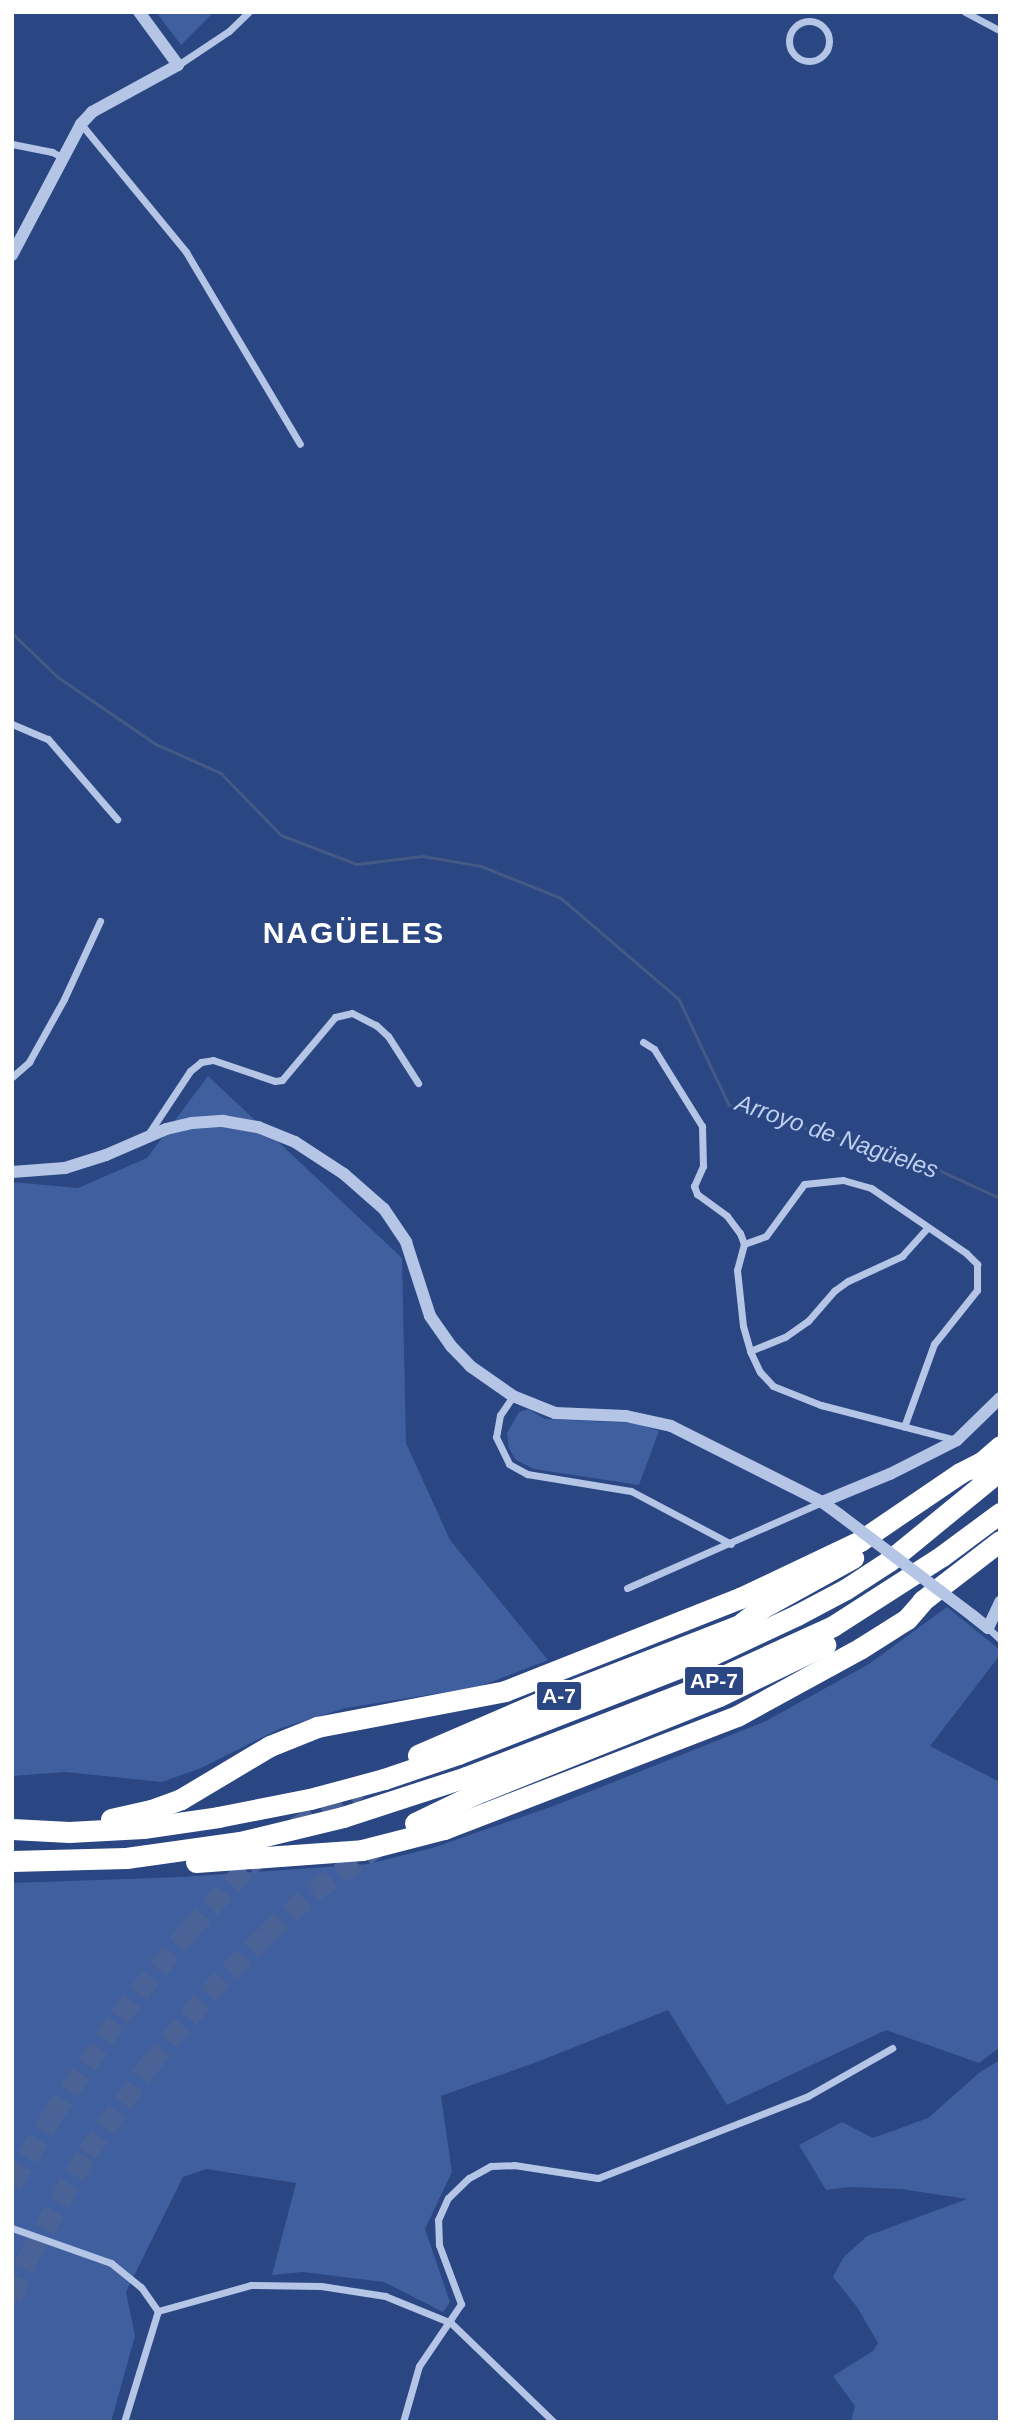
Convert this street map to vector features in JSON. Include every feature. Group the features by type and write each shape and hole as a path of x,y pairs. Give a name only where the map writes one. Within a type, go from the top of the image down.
{"highway":[{"path":"916,1537 995,1459"},
{"path":"734,1629 762,1608 870,1548 995,1459"},
{"path":"49,1830 121,1817 181,1799 270,1746 317,1727 480,1698 583,1662 799,1572 860,1541 960,1473 995,1459"},
{"name":"AP-7","path":"12,1861 126,1858 240,1842 343,1817 466,1777 697,1688 833,1626 942,1556 1000,1513"},
{"path":"415,1823 475,1794 719,1696 796,1661 886,1609 951,1564 991,1532 1000,1521"},
{"name":"A-7","path":"385,1776 467,1732 734,1629 916,1537"},
{"name":"AP-7","path":"12,1829 69,1832 143,1828 218,1817 310,1799 458,1754 712,1655 797,1615 846,1589 889,1561 916,1537"},
{"path":"719,1696 749,1693 813,1664 922,1601 1000,1541"},
{"path":"59,1861 87,1868 126,1866 362,1850 405,1842 538,1795 737,1716 861,1648 907,1619 922,1601"}],"street":[{"path":"139,12 178,65"},
{"path":"12,255 62,157 81,124 92,112 178,65 229,31 249,12"},
{"path":"816,22 822,12"},
{"path":"965,12 1000,31"},
{"path":"816,22 827,31 829,45 816,60 802,61 790,51 789,37 800,23 816,22"},
{"path":"81,124 186,252 300,444"},
{"path":"12,145 52,152 62,157"},
{"path":"12,724 48,739 117,819"},
{"path":"12,1077 29,1062 64,999 100,921"},
{"path":"145,1139 190,1071 201,1062 213,1060 275,1081 282,1080 335,1017 352,1013 376,1024 388,1036 418,1083"},
{"path":"643,1042 654,1049 702,1126 703,1166 694,1186 697,1194 727,1216 740,1233 744,1244 737,1270 743,1326 750,1351 760,1372 773,1386 821,1405 957,1440"},
{"path":"12,1172 65,1168 166,1129 223,1121 258,1127 295,1142 344,1174 384,1209 406,1242 430,1316 451,1346 470,1366 513,1396 555,1413 626,1416 671,1426 822,1502 1000,1639"},
{"path":"744,1244 766,1236 804,1184 843,1180 871,1188 977,1265 979,1284 972,1299 934,1344 904,1427"},
{"path":"750,1351 785,1337 808,1321 834,1291 848,1281 902,1256 927,1227"},
{"path":"513,1396 500,1415 496,1437 509,1464 527,1474 631,1491 732,1544"},
{"path":"627,1588 890,1474 957,1440 1000,1398"},
{"path":"988,1628 1000,1602"},
{"path":"402,2422 419,2366 451,2323 461,2304 439,2245 438,2220 448,2198 469,2178 491,2166 514,2165 598,2178 808,2096 892,2048"},
{"path":"12,2228 111,2263 141,2287 158,2311"},
{"path":"158,2311 251,2285 321,2286 386,2296 451,2323 554,2422"},
{"path":"124,2422 158,2311"}],"shaded area":[{"path":"156,12 214,12 181,45"},
{"path":"208,1076 402,1258 406,1443 450,1540 548,1660 478,1687 346,1708 281,1728 201,1768 162,1782 65,1772 12,1776 12,1182 78,1188 147,1158"},
{"path":"528,1409 545,1419 636,1423 659,1431 639,1485 534,1469 516,1460 509,1449 507,1433 519,1412"},
{"path":"947,1607 1000,1650 1000,1655 930,1746 1000,1782 1000,2047 979,2063 886,2030 727,2105 668,2010 537,2062 441,2096 452,2172 425,2229 450,2302 443,2312 384,2282 303,2272 272,2275 296,2183 206,2169 183,2177 126,2292 135,2336 111,2422 12,2422 12,1883 182,1877 368,1864 432,1848 556,1805 766,1721 869,1664"},
{"path":"1000,2060 1000,2422 851,2422 855,2406 833,2376 873,2351 878,2343 857,2307 833,2277 843,2258 867,2236 967,2199 901,2189 850,2187 826,2190 799,2145 842,2122 873,2138 928,2118 979,2073"}],"waterway":[{"name":"Arroyo de Nagüeles","path":"12,633 58,677 156,744 221,773 281,835 357,864 423,856 481,866 561,898 679,999 729,1105 930,1166 1000,1198"}],"tunnel":[{"path":"296,1827 358,1789"},
{"path":"12,2297 29,2256 87,2153 149,2065 208,1994 266,1934 314,1891 378,1846"},
{"path":"12,2184 52,2116 119,2017 189,1930 248,1866 265,1852"}],"district":[{"name":"NAGÜELES","path":"354,933"}]}
